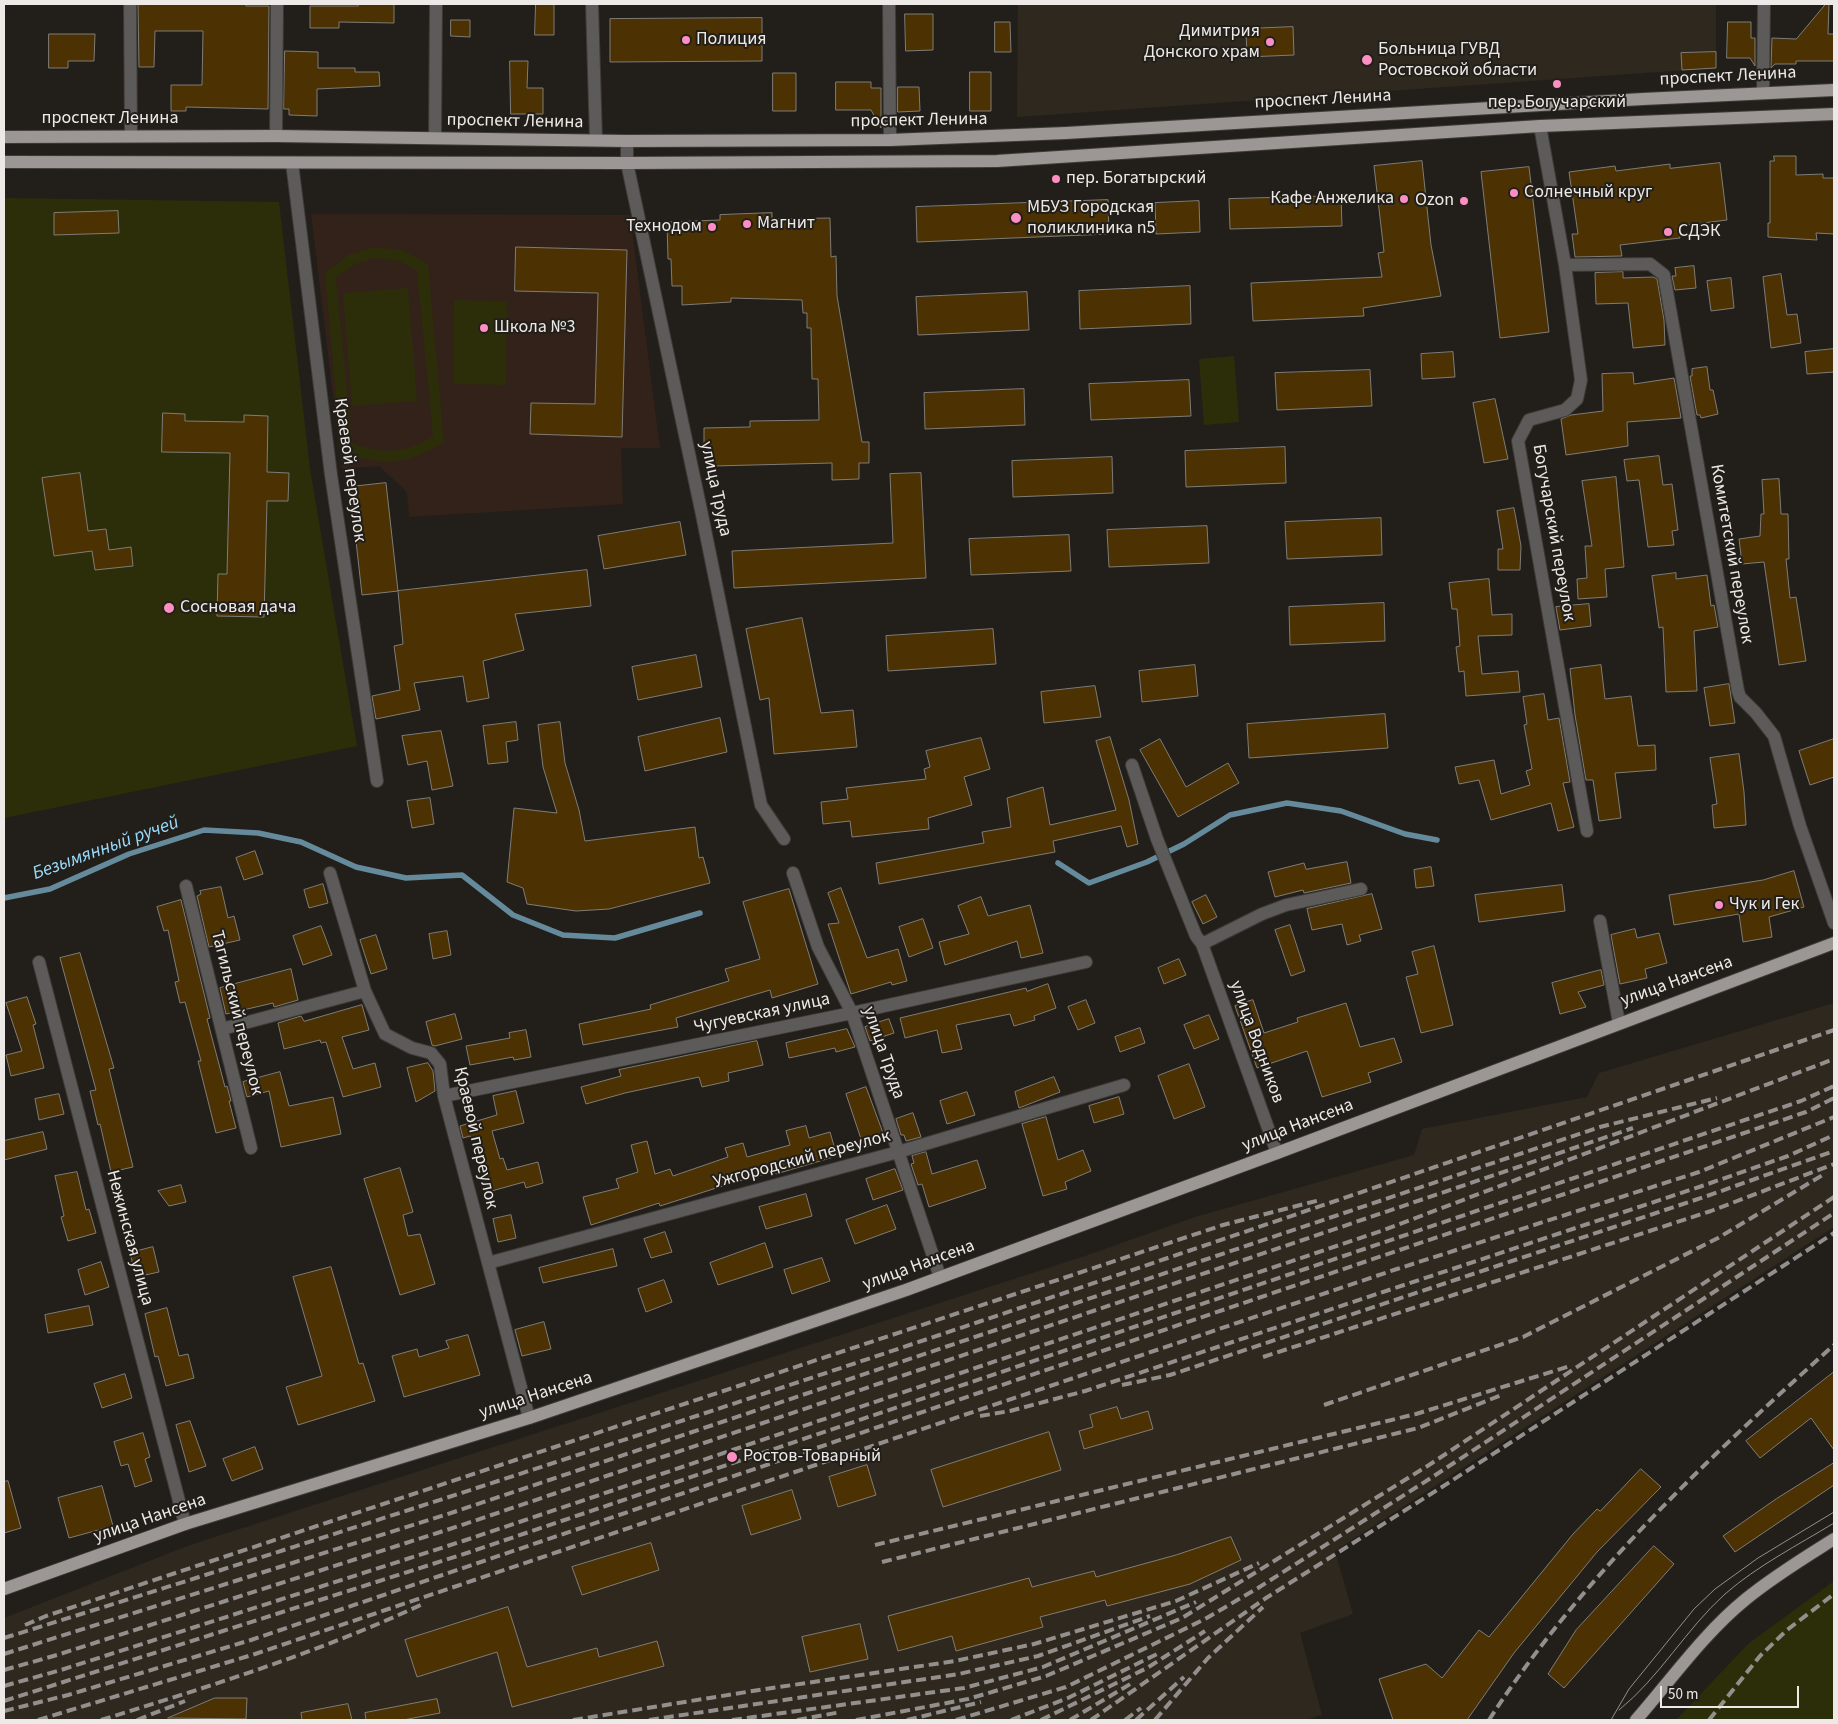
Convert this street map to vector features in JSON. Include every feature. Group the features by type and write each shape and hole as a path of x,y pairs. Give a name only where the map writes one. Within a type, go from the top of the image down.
{"main road":[{"name":"проспект Ленина","path":"4,137 276,136 626,141 890,140 1066,133 1834,90"},
{"path":"4,162 627,164 997,161 1540,126 1834,114"},
{"name":"улица Нансена","path":"4,1589 185,1524 529,1418 940,1277 1277,1153 1834,943"},
{"path":"1636,1720 1716,1628 1744,1600 1775,1577 1834,1539"}],"street":[{"path":"130,4 131,136"},
{"path":"276,136 277,4"},
{"path":"435,138 436,4"},
{"path":"592,4 596,140"},
{"path":"889,4 890,140"},
{"path":"1763,93 1764,4"},
{"name":"Богучарский переулок","path":"1540,126 1565,264 1581,380 1577,399 1566,410 1529,420 1518,441 1587,831"},
{"name":"улица Труда","path":"626,141 627,164 702,510 761,805 784,839"},
{"name":"Краевой переулок","path":"292,163 331,475 376,781"},
{"name":"Комитетский переулок","path":"1565,264 1650,264 1664,274 1738,691 1740,697 1756,713 1774,736 1800,826 1834,923"},
{"name":"улица Водников","path":"1132,765 1157,839 1196,936 1202,944 1277,1153"},
{"name":"Краевой переулок","path":"330,873 365,991 385,1034 412,1048 431,1053 440,1064 444,1096 529,1418"},
{"name":"улица Труда","path":"793,873 818,947 852,1013 940,1277"},
{"name":"Тагильский переулок","path":"186,886 251,1148"},
{"path":"1202,944 1262,914 1286,905 1361,890"},
{"path":"1600,921 1618,1023"},
{"name":"Нежинская улица","path":"39,962 185,1524"},
{"name":"Чугуевская улица","path":"444,1096 852,1013 1086,962"},
{"path":"222,1029 365,991"},
{"name":"Ужгородский переулок","path":"488,1262 898,1152 1124,1085"}],"shaded area":[{"name":"Больница ГУВД Ростовской области","path":"1018,4 1716,4 1716,68 1017,117"},
{"name":"Школа №3","path":"311,214 630,215 660,448 621,448 623,504 409,517 407,492 379,466 342,469"},
{"path":"1834,1003 1834,1227 1335,1551 1353,1614 1300,1633 1322,1715 1305,1720 4,1720 4,1618 190,1545 1085,1256 1195,1217 1414,1155 1422,1129 1587,1097 1599,1073"}],"green space":[{"name":"Сосновая дача","path":"4,198 279,202 310,469 357,746 4,818"},
{"path":"376,247 402,250 428,264 444,442 431,450 406,459 394,461 370,460 341,451 325,273 350,254","holes":["377,258 398,261 417,270 433,436 414,446 383,451 352,443 336,278 355,264"]},
{"path":"408,288 417,401 352,406 343,293"},
{"path":"454,300 507,301 506,385 453,384"},
{"path":"1234,356 1239,422 1204,425 1199,359"},
{"path":"1834,1581 1834,1720 1676,1720 1748,1644"}],"building":[{"path":"246,4 246,6 269,6 268,109 186,107 186,111 171,111 171,85 202,85 203,31 155,31 154,67 139,67 138,5"},
{"path":"358,4 394,4 394,23 339,22 339,28 310,28 310,6 358,6"},
{"path":"536,4 554,4 554,35 535,35"},
{"path":"1826,4 1829,4 1828,34 1834,34 1834,61 1796,61 1796,64 1775,64 1771,68 1772,38 1796,39"},
{"path":"905,14 933,14 933,50 906,51"},
{"name":"Полиция","path":"762,18 762,61 610,62 610,19"},
{"path":"451,20 470,20 470,37 451,36"},
{"path":"995,22 1010,22 1011,52 995,52"},
{"path":"1728,22 1751,22 1751,38 1755,38 1755,66 1750,58 1727,58"},
{"name":"Димитрия Донского храм","path":"1293,27 1294,55 1247,57 1246,29"},
{"path":"49,34 95,34 94,61 68,61 68,68 49,68"},
{"path":"285,51 318,52 318,68 355,68 355,72 379,72 380,86 317,89 317,116 289,115 289,109 284,109"},
{"path":"1716,52 1716,68 1682,70 1681,53"},
{"path":"510,61 528,61 527,88 543,88 543,114 511,114"},
{"path":"970,72 991,72 991,111 970,111"},
{"path":"773,73 796,73 796,111 773,111"},
{"path":"836,82 871,82 871,88 881,88 881,128 871,110 836,110"},
{"path":"898,87 919,87 920,111 898,112"},
{"path":"1774,156 1796,156 1796,175 1823,174 1823,178 1834,178 1834,234 1816,233 1817,240 1768,237 1768,223 1770,223 1770,161 1774,161"},
{"path":"1422,161 1431,245 1441,296 1363,308 1364,316 1253,321 1251,283 1382,277 1378,253 1384,252 1374,166"},
{"path":"1720,163 1727,220 1678,226 1680,238 1620,245 1622,256 1575,257 1572,234 1578,234 1569,172 1615,166 1616,171 1670,164 1670,168"},
{"path":"1529,167 1549,332 1500,338 1481,172"},
{"path":"1341,196 1342,226 1230,229 1229,199"},
{"path":"1108,200 1109,234 917,242 916,207"},
{"path":"1199,201 1200,232 1156,234 1155,203"},
{"path":"118,211 119,233 54,235 54,213"},
{"path":"772,213 772,219 830,218 831,257 836,256 837,296 862,442 869,442 869,463 859,463 859,479 832,480 832,463 713,466 713,457 704,457 704,428 750,427 750,421 819,420 818,379 812,379 811,328 807,328 807,313 803,313 802,300 731,298 731,302 682,305 682,286 672,286 671,259 668,259 667,222 720,220 720,215"},
{"path":"516,247 627,250 622,437 530,434 531,403 595,404 598,293 515,291"},
{"path":"1694,266 1696,288 1675,290 1672,276 1676,276 1675,268"},
{"path":"1623,272 1623,278 1653,277 1657,279 1664,320 1665,345 1633,348 1628,303 1596,304 1595,273"},
{"path":"1781,274 1787,315 1797,314 1801,343 1771,348 1763,277"},
{"path":"1731,278 1734,308 1711,311 1707,281"},
{"path":"1190,286 1191,324 1080,329 1079,291"},
{"path":"1027,292 1029,330 918,335 916,297"},
{"path":"1834,349 1834,372 1807,374 1805,352"},
{"path":"1453,352 1455,377 1422,379 1421,354"},
{"path":"1707,367 1710,390 1713,390 1718,414 1701,418 1700,415 1697,415 1690,376 1692,376 1692,369"},
{"path":"1370,370 1372,406 1277,410 1275,373"},
{"path":"1633,373 1634,384 1674,378 1681,418 1627,422 1628,446 1566,455 1561,419 1571,415 1603,411 1602,374"},
{"path":"1189,380 1191,416 1091,420 1089,384"},
{"path":"1024,389 1025,425 925,429 924,393"},
{"path":"1495,399 1508,459 1484,463 1473,403"},
{"path":"163,413 185,414 185,421 244,422 244,415 268,416 267,472 289,473 288,501 267,501 264,617 217,616 218,574 227,574 230,453 162,452"},
{"path":"1285,447 1286,483 1186,487 1185,451"},
{"path":"1659,456 1663,485 1672,484 1678,530 1672,531 1674,545 1648,547 1639,480 1627,481 1624,460"},
{"path":"1112,457 1113,493 1013,497 1012,461"},
{"path":"80,473 88,531 106,529 109,550 131,547 133,566 95,570 92,551 54,556 42,478"},
{"path":"921,473 926,578 734,588 732,551 893,543 890,474"},
{"path":"1616,477 1624,567 1605,569 1607,597 1578,599 1577,579 1587,578 1585,546 1592,546 1582,481"},
{"path":"1779,479 1781,514 1788,514 1789,559 1786,559 1790,598 1796,597 1806,661 1779,665 1764,562 1742,564 1739,539 1760,536 1761,514 1764,514 1762,480"},
{"path":"386,483 398,591 362,595 350,487"},
{"path":"1514,508 1521,546 1520,570 1498,570 1498,549 1503,549 1497,511"},
{"path":"1381,518 1382,555 1287,559 1285,522"},
{"path":"680,522 686,555 604,569 598,536"},
{"path":"1207,526 1209,563 1109,567 1107,530"},
{"path":"1069,535 1071,571 971,575 969,539"},
{"path":"587,570 591,606 515,614 524,650 483,661 489,698 467,702 463,676 414,683 420,710 376,719 372,696 400,690 394,646 403,644 398,591"},
{"path":"1676,573 1676,579 1707,575 1711,606 1714,605 1718,627 1694,631 1697,691 1666,692 1663,627 1659,628 1652,576"},
{"path":"1489,579 1492,615 1512,614 1512,635 1478,636 1482,674 1518,671 1520,692 1466,696 1464,671 1459,672 1456,647 1460,646 1457,609 1452,609 1449,583"},
{"path":"1384,603 1385,641 1290,645 1289,607"},
{"path":"1589,604 1591,626 1560,630 1556,607"},
{"path":"802,618 821,713 853,710 857,747 774,754 769,698 760,700 746,629"},
{"path":"993,629 996,664 888,671 886,636"},
{"path":"696,655 702,687 638,700 632,667"},
{"path":"1195,665 1198,696 1142,702 1139,671"},
{"path":"1601,665 1605,699 1631,696 1638,746 1655,745 1656,770 1615,773 1621,818 1599,821 1593,780 1586,780 1575,715 1570,669"},
{"path":"1729,684 1735,723 1710,726 1704,688"},
{"path":"1095,686 1101,717 1044,723 1041,692"},
{"path":"1544,694 1548,720 1559,718 1570,782 1563,783 1574,827 1558,831 1551,803 1491,820 1479,780 1459,784 1455,767 1494,760 1501,794 1530,785 1526,771 1532,769 1524,725 1527,724 1523,697"},
{"path":"1385,714 1388,748 1249,758 1247,724"},
{"path":"720,718 727,752 645,771 638,737"},
{"path":"516,722 518,740 506,742 508,762 488,764 483,726"},
{"path":"560,722 565,763 579,810 585,841 695,827 699,858 703,857 710,883 609,909 576,911 527,904 523,888 507,882 514,808 557,813 543,767 538,725"},
{"path":"441,731 453,786 432,790 427,761 408,765 402,736"},
{"path":"1110,737 1129,800 1138,844 1127,847 1121,826 1053,841 1055,852 879,884 876,863 984,843 982,832 1011,827 1007,798 1043,787 1050,825 1116,810 1096,741"},
{"path":"981,738 990,769 964,777 972,805 928,818 929,829 852,837 850,821 823,824 821,802 848,799 846,788 926,779 924,769 930,767 926,751"},
{"path":"1160,739 1186,787 1228,763 1239,783 1178,817 1140,750"},
{"path":"1834,739 1834,777 1810,785 1799,751"},
{"path":"1739,754 1746,825 1714,828 1712,805 1717,804 1710,758"},
{"path":"430,798 434,824 412,828 407,801"},
{"path":"255,851 263,874 244,880 236,858"},
{"path":"1347,862 1351,883 1304,893 1303,890 1275,897 1268,872 1304,863 1306,869"},
{"path":"1431,867 1434,886 1416,888 1414,870"},
{"name":"Чук и Гек","path":"1794,871 1804,907 1769,917 1772,937 1743,942 1739,914 1674,925 1669,895 1763,880"},
{"path":"323,884 328,903 309,908 304,890"},
{"path":"1562,885 1565,911 1479,922 1475,895"},
{"path":"221,887 228,918 234,916 240,940 209,947 197,896 201,894 200,891"},
{"path":"841,888 867,958 898,949 907,981 892,985 891,982 851,994 828,924 839,923 828,893"},
{"path":"789,889 818,984 772,998 770,990 676,1018 678,1027 583,1045 579,1024 651,1009 650,1005 729,981 725,969 760,959 743,902"},
{"path":"1372,894 1382,929 1359,935 1361,941 1347,945 1342,924 1312,930 1307,909"},
{"path":"1206,895 1217,917 1203,924 1192,902"},
{"path":"981,897 988,916 1030,905 1043,953 1021,958 1017,941 945,965 939,942 969,934 958,906"},
{"path":"181,900 210,1018 207,1019 225,1087 227,1086 231,1101 229,1101 236,1128 216,1133 198,1061 201,1061 185,1002 180,1003 175,982 179,981 168,930 164,931 157,907"},
{"path":"923,919 933,948 909,957 899,927"},
{"path":"1290,925 1305,971 1291,976 1275,930"},
{"path":"321,926 332,955 303,965 293,936"},
{"path":"1635,929 1637,938 1659,933 1667,963 1645,969 1647,978 1620,984 1611,935"},
{"path":"447,931 451,955 433,959 429,934"},
{"path":"376,935 387,969 371,974 360,940"},
{"path":"1434,946 1453,1025 1421,1033 1406,977 1418,974 1412,952"},
{"path":"80,953 114,1068 109,1069 133,1167 111,1172 90,1091 96,1090 60,958"},
{"path":"1179,959 1186,975 1164,984 1158,968"},
{"path":"291,969 298,1000 274,1007 273,1003 226,1014 220,988"},
{"path":"1601,970 1604,985 1578,992 1586,1007 1560,1014 1552,983"},
{"path":"1048,984 1056,1008 1034,1016 1035,1020 1014,1026 1010,1014 956,1025 962,1049 942,1053 937,1030 905,1038 900,1018 1026,988 1027,991"},
{"path":"27,997 36,1024 33,1025 44,1068 11,1076 6,1055 22,1051 6,1003"},
{"path":"1086,1000 1095,1023 1078,1030 1068,1007"},
{"path":"1253,1000 1264,1033 1298,1022 1297,1018 1346,1003 1360,1047 1394,1038 1402,1062 1368,1073 1371,1082 1322,1097 1307,1051 1257,1068 1235,1006"},
{"path":"362,1005 369,1030 342,1037 353,1069 375,1063 381,1087 343,1097 326,1042 321,1043 320,1040 284,1049 278,1023 301,1016 304,1021"},
{"path":"455,1014 462,1039 435,1046 432,1045 426,1022"},
{"path":"1209,1015 1219,1039 1194,1049 1184,1025"},
{"path":"889,1019 894,1033 870,1041 865,1027"},
{"path":"1140,1028 1145,1043 1120,1052 1115,1037"},
{"path":"847,1029 855,1047 836,1052 835,1048 789,1058 786,1043"},
{"path":"526,1030 531,1057 514,1060 513,1057 470,1065 466,1046 510,1038 509,1033"},
{"path":"757,1041 763,1065 728,1073 729,1081 702,1087 699,1077 625,1093 586,1104 581,1087 621,1076 619,1070"},
{"path":"428,1063 433,1071 435,1091 416,1102 407,1068"},
{"path":"1189,1064 1205,1107 1174,1119 1158,1076"},
{"path":"280,1072 289,1106 333,1097 341,1134 281,1147 269,1091 247,1097 243,1082"},
{"path":"1054,1077 1060,1092 1019,1108 1015,1092"},
{"path":"866,1087 886,1141 864,1148 846,1094"},
{"path":"516,1091 524,1123 492,1131 500,1159 503,1158 507,1170 538,1162 543,1183 526,1188 524,1182 488,1192 470,1136 463,1138 460,1126 497,1115 493,1096"},
{"path":"967,1092 975,1115 947,1124 940,1101"},
{"path":"59,1094 64,1114 39,1120 35,1099"},
{"path":"1119,1097 1124,1114 1094,1123 1089,1106"},
{"path":"913,1113 921,1137 906,1141 904,1135 901,1135 896,1119"},
{"path":"1046,1117 1058,1160 1083,1150 1091,1171 1065,1182 1067,1189 1043,1196 1022,1124"},
{"path":"806,1126 809,1138 830,1132 837,1156 776,1174 776,1171 735,1182 660,1206 659,1203 591,1225 583,1197 619,1188 616,1179 638,1172 631,1145 647,1141 655,1174 670,1169 673,1176 728,1157 725,1148 743,1143 747,1157 790,1145 786,1131"},
{"path":"43,1132 47,1149 4,1160 4,1141"},
{"path":"926,1152 932,1174 977,1160 986,1188 929,1207 922,1184 918,1185 911,1164 914,1163 912,1156"},
{"path":"400,1168 413,1212 403,1215 408,1236 420,1234 435,1284 400,1295 364,1179"},
{"path":"895,1169 903,1190 873,1200 866,1179"},
{"path":"77,1172 86,1210 89,1209 96,1233 68,1241 61,1217 64,1216 55,1176"},
{"path":"181,1185 186,1202 169,1206 158,1191"},
{"path":"806,1194 812,1216 766,1229 759,1207"},
{"path":"887,1205 896,1229 855,1244 846,1220"},
{"path":"511,1215 516,1238 498,1242 493,1219"},
{"path":"665,1232 672,1252 651,1258 644,1239"},
{"path":"765,1243 773,1267 718,1285 710,1263"},
{"path":"153,1247 159,1272 136,1277 130,1253"},
{"path":"613,1249 617,1266 543,1283 539,1268"},
{"path":"822,1258 830,1281 792,1294 784,1270"},
{"path":"101,1262 109,1287 85,1295 78,1270"},
{"path":"331,1267 359,1364 363,1363 375,1401 298,1425 286,1387 322,1376 293,1277"},
{"path":"664,1280 672,1302 646,1312 638,1289"},
{"path":"89,1306 93,1325 48,1333 45,1315"},
{"path":"167,1308 179,1356 188,1354 194,1378 166,1386 158,1356 155,1357 145,1314"},
{"path":"544,1322 551,1349 522,1356 515,1330"},
{"path":"468,1335 480,1375 404,1397 392,1356 417,1349 419,1357 449,1348 446,1341"},
{"path":"1834,1372 1834,1450 1811,1418 1760,1458 1746,1441"},
{"path":"125,1374 132,1398 102,1408 94,1384"},
{"path":"1117,1407 1121,1419 1148,1411 1153,1429 1084,1449 1079,1431 1093,1427 1090,1415"},
{"path":"190,1421 206,1466 189,1472 176,1425"},
{"path":"1049,1432 1061,1470 943,1507 931,1470"},
{"path":"143,1433 150,1457 145,1459 152,1481 135,1487 128,1464 121,1466 114,1442"},
{"path":"255,1447 263,1469 232,1481 223,1459"},
{"path":"1834,1463 1834,1485 1735,1552 1723,1536 1776,1499"},
{"path":"867,1465 876,1495 838,1507 829,1477"},
{"path":"1641,1469 1661,1487 1597,1552 1514,1653 1467,1720 1393,1720 1379,1679 1426,1664 1442,1678 1479,1630 1489,1637 1573,1534 1597,1509 1600,1511"},
{"path":"8,1481 21,1528 4,1533 4,1482"},
{"path":"102,1486 113,1526 69,1538 58,1498"},
{"path":"792,1490 801,1519 751,1535 742,1506"},
{"path":"1231,1537 1241,1560 1190,1584 1107,1606 1105,1600 1040,1617 1043,1627 956,1651 952,1636 898,1651 888,1616 1029,1578 1032,1587 1094,1571 1096,1577 1176,1555"},
{"path":"651,1543 659,1570 582,1595 572,1567"},
{"path":"1654,1546 1674,1564 1564,1688 1548,1674 1576,1630"},
{"path":"508,1607 527,1667 597,1648 599,1657 657,1641 664,1666 512,1707 497,1652 417,1677 405,1640"},
{"path":"860,1624 868,1659 810,1672 802,1637"},
{"path":"215,1698 247,1698 246,1719 168,1718"},
{"path":"437,1699 440,1713 403,1720 366,1720 365,1713"},
{"path":"348,1704 352,1720 302,1720 301,1713"}],"waterway":[{"name":"Безымянный ручей","path":"1058,863 1089,883 1147,862 1184,844 1230,815 1287,803 1341,811 1405,834 1437,840"},
{"name":"Безымянный ручей","path":"4,898 50,889 129,854 204,830 258,833 301,842 356,867 406,878 462,875 513,915 563,935 615,938 700,913"}],"tram line":[{"path":"1611,1720 1629,1689 1694,1609 1715,1589 1758,1558 1834,1512"},
{"path":"1619,1710 1647,1683 1698,1622 1725,1594 1764,1565 1834,1523"}],"railway":[{"path":"4,1638 234,1566 693,1417 1150,1264 1834,1030"},
{"path":"4,1686 61,1670 463,1541 1384,1230 1834,1059"},
{"path":"4,1701 467,1553 1801,1101 1834,1086"},
{"path":"4,1654 454,1512 1600,1127 1717,1098"},
{"path":"4,1711 68,1695 251,1640 1806,1112 1834,1098"},
{"path":"38,1720 255,1654 1397,1269 1699,1172 1834,1117"},
{"path":"4,1670 57,1655 459,1526 1633,1128"},
{"path":"980,1416 1010,1411 1085,1391 1702,1186 1788,1156 1834,1135"},
{"path":"1122,1385 1170,1375 1707,1196 1834,1151"},
{"path":"1263,1357 1711,1211 1834,1164"},
{"path":"1324,1405 1523,1337 1718,1238 1826,1173"},
{"path":"856,1720 968,1699 1046,1676 1182,1618 1429,1465 1834,1197"},
{"path":"25,1625 46,1616 1223,1225 1320,1200"},
{"path":"956,1720 1066,1687 1205,1619 1258,1588 1434,1476 1834,1213"},
{"path":"1091,1720 1266,1598 1442,1487 1834,1233"},
{"path":"1489,1720 1525,1667 1605,1568 1649,1521 1740,1431 1834,1345"},
{"path":"875,1545 1416,1414 1570,1366"},
{"path":"882,1562 1418,1428 1504,1394"},
{"path":"573,1720 955,1661 1034,1644 1176,1601 1259,1563"},
{"path":"1709,1720 1760,1656 1787,1630 1834,1594"},
{"path":"732,1720 964,1688 1043,1667 1196,1602"},
{"path":"101,1720 305,1653 425,1603"},
{"path":"1155,1720 1208,1658 1263,1607"},
{"path":"649,1720 959,1674 1038,1656 1150,1616"},
{"path":"1041,1720 1147,1668 1205,1631"},
{"path":"1011,1720 1068,1698 1157,1654"},
{"path":"1136,1720 1184,1677"},
{"path":"1070,1720 1132,1683"},
{"path":"137,1720 185,1701"},
{"path":"907,1720 981,1702"},
{"path":"1125,1720 1141,1708"},
{"path":"797,1720 841,1712"}],"place":[{"name":"Полиция","path":"686,40"},
{"name":"Димитрия Донского храм","path":"1270,42"},
{"name":"Больница ГУВД Ростовской области","path":"1367,60"},
{"name":"пер. Богучарский","path":"1557,84"},
{"name":"пер. Богатырский","path":"1056,179"},
{"name":"Солнечный круг","path":"1514,193"},
{"name":"Кафе Анжелика","path":"1404,199"},
{"name":"Ozon","path":"1464,201"},
{"name":"МБУЗ Городская поликлиника n5","path":"1016,218"},
{"name":"Магнит","path":"747,224"},
{"name":"Технодом","path":"712,227"},
{"name":"СДЭК","path":"1668,232"},
{"name":"Школа №3","path":"484,328"},
{"name":"Сосновая дача","path":"169,608"},
{"name":"Чук и Гек","path":"1719,905"},
{"name":"Ростов-Товарный","path":"732,1457"}]}
